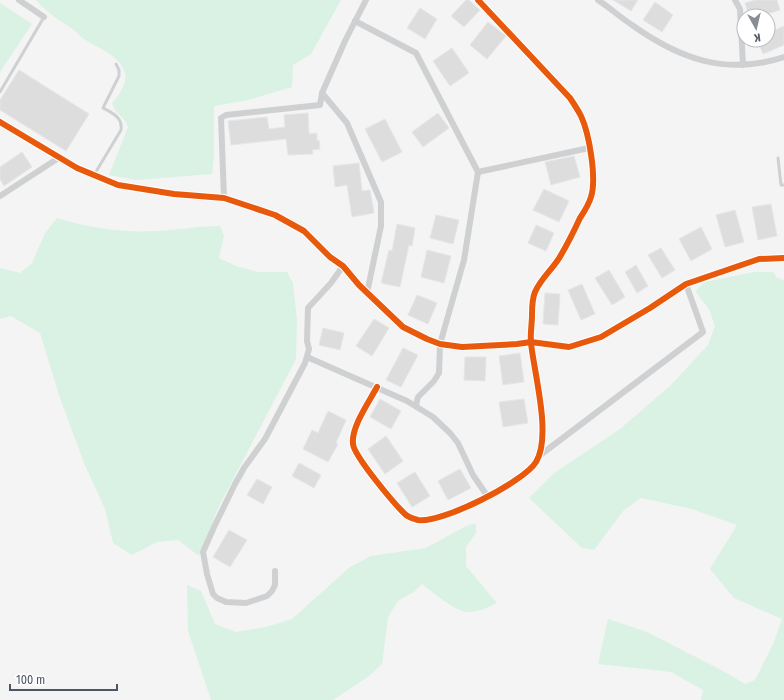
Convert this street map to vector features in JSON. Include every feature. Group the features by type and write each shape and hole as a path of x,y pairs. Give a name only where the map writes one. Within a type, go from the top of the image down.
{"street":[{"path":"19,0 44,17"},
{"path":"224,198 221,118 226,115 320,104 322,93 366,0"},
{"path":"376,387 356,426 353,445 362,462 408,516 417,520 426,521 459,510 488,497 522,476 533,466 539,456 543,444 542,419 531,342 532,303 535,292 561,256 591,197 593,181 589,148 586,131 581,117 570,98 478,0"},
{"path":"598,0 646,34 685,55 708,62 725,65 762,63 784,57"},
{"path":"735,0 740,9 743,65"},
{"path":"355,21 416,53 478,172 464,260 440,344 439,373 434,381 418,397 416,405"},
{"path":"322,93 347,123 381,202 381,226 367,293"},
{"path":"0,122 77,168 118,185 174,194 224,198 274,215 304,231 330,257 342,266 367,293 403,327 440,344 462,347 531,342 569,347 601,337 650,308 686,284 759,259 784,258"},
{"path":"478,172 589,148"},
{"path":"0,196 60,157"},
{"path":"275,571 275,585 267,596 246,603 226,602 217,598 213,594 207,574 203,552 235,484 244,468 265,438 307,357 309,349 307,341 308,308 331,283 342,266"},
{"path":"539,456 703,332 686,284"},
{"path":"307,357 416,405 442,425 458,443 473,475 488,497"}],"lane":[{"path":"0,92 44,17"},
{"path":"94,175 121,130 119,119 102,108 119,76 119,70 116,64"},
{"path":"778,158 781,185 784,185"}],"green space":[{"path":"36,0 341,0 311,54 293,65 292,87 248,100 214,106 214,155 212,174 137,180 109,175 128,127 115,110 112,103 118,96 125,82 125,72 123,68 111,55 83,38 49,13"},
{"path":"0,3 32,24 0,72"},
{"path":"57,218 82,225 132,231 158,231 220,226 224,236 219,258 236,266 258,272 287,272 293,283 297,320 296,359 218,508 199,556 178,540 157,542 132,555 113,543 105,509 84,463 59,395 40,333 11,316 0,319 0,268 20,273 32,263 45,233"},
{"path":"754,272 773,272 777,278 784,280 784,700 701,700 703,690 671,672 598,664 608,619 647,632 725,672 745,684 755,680 774,642 782,619 734,598 710,569 737,525 692,509 641,498 624,510 594,550 582,548 529,498 554,473 620,429 671,385 708,345 715,326 709,309 695,291 705,282"},
{"path":"476,523 476,533 466,547 466,566 497,603 471,612 462,611 444,601 422,584 414,592 398,601 388,617 382,664 369,676 333,700 211,700 188,631 187,585 201,591 215,624 236,632 266,627 292,619 350,567 371,556 426,548 466,526"}],"building":[{"path":"466,0 469,0 480,10 464,27 451,16"},
{"path":"613,0 638,0 631,11"},
{"path":"755,0 777,0 780,10 776,11 776,8 747,8 745,3"},
{"path":"655,2 673,15 662,32 643,20"},
{"path":"420,8 437,19 425,39 407,28"},
{"path":"488,22 506,36 487,59 470,45"},
{"path":"784,26 784,45 763,54 760,48 776,48 776,30"},
{"path":"452,48 469,73 450,86 433,61"},
{"path":"19,70 89,114 66,151 0,110 0,100"},
{"path":"308,113 309,134 317,133 317,141 319,140 320,149 312,150 313,154 288,155 286,139 231,145 228,121 267,117 269,129 285,127 284,115"},
{"path":"438,113 449,128 423,147 412,132"},
{"path":"385,119 402,152 382,162 365,129"},
{"path":"22,152 32,167 4,186 0,179 0,167"},
{"path":"574,156 580,177 551,185 545,162"},
{"path":"359,163 362,191 370,190 374,213 352,217 347,185 335,187 333,166"},
{"path":"544,189 569,201 559,222 533,210"},
{"path":"771,204 777,236 758,240 752,207"},
{"path":"735,210 744,242 725,247 716,215"},
{"path":"436,215 459,220 453,244 430,238"},
{"path":"397,224 415,228 412,246 409,245 400,287 381,283 389,250 392,251"},
{"path":"536,225 554,233 546,251 528,243"},
{"path":"701,227 712,249 691,261 679,239"},
{"path":"661,248 675,270 662,278 648,255"},
{"path":"427,250 451,256 444,283 421,277"},
{"path":"636,265 648,286 637,293 625,272"},
{"path":"609,270 625,297 612,305 595,278"},
{"path":"582,284 595,314 581,320 568,290"},
{"path":"545,293 560,294 558,325 543,324"},
{"path":"417,295 437,303 428,324 408,315"},
{"path":"374,319 389,328 372,356 356,346"},
{"path":"323,328 344,333 340,350 319,345"},
{"path":"403,348 418,355 401,387 386,380"},
{"path":"520,353 524,382 503,385 499,356"},
{"path":"465,357 486,357 485,381 464,380"},
{"path":"380,399 401,411 391,429 370,417"},
{"path":"524,399 528,423 503,427 499,402"},
{"path":"328,411 346,420 336,443 338,444 328,462 303,449 312,430 318,433"},
{"path":"386,436 403,461 385,474 368,449"},
{"path":"299,463 321,475 314,488 292,476"},
{"path":"460,469 471,488 448,500 438,481"},
{"path":"415,472 430,496 412,507 397,483"},
{"path":"257,479 272,487 263,504 247,495"},
{"path":"229,530 247,540 230,567 213,557"}],"cycle path":[{"path":"377,387 358,422 353,437 353,444 360,459 376,480 401,510 410,518 418,520 429,519 462,509 481,500 516,480 536,462 541,451 541,404 531,343 534,295 544,278 561,255 590,200 593,189 593,168 587,133 580,114 570,98 478,0"},
{"path":"0,122 77,168 118,185 174,194 224,198 275,215 304,231 330,257 343,266 359,285 403,327 440,344 462,347 531,342 569,347 601,337 650,308 686,284 759,259 784,258"}]}
